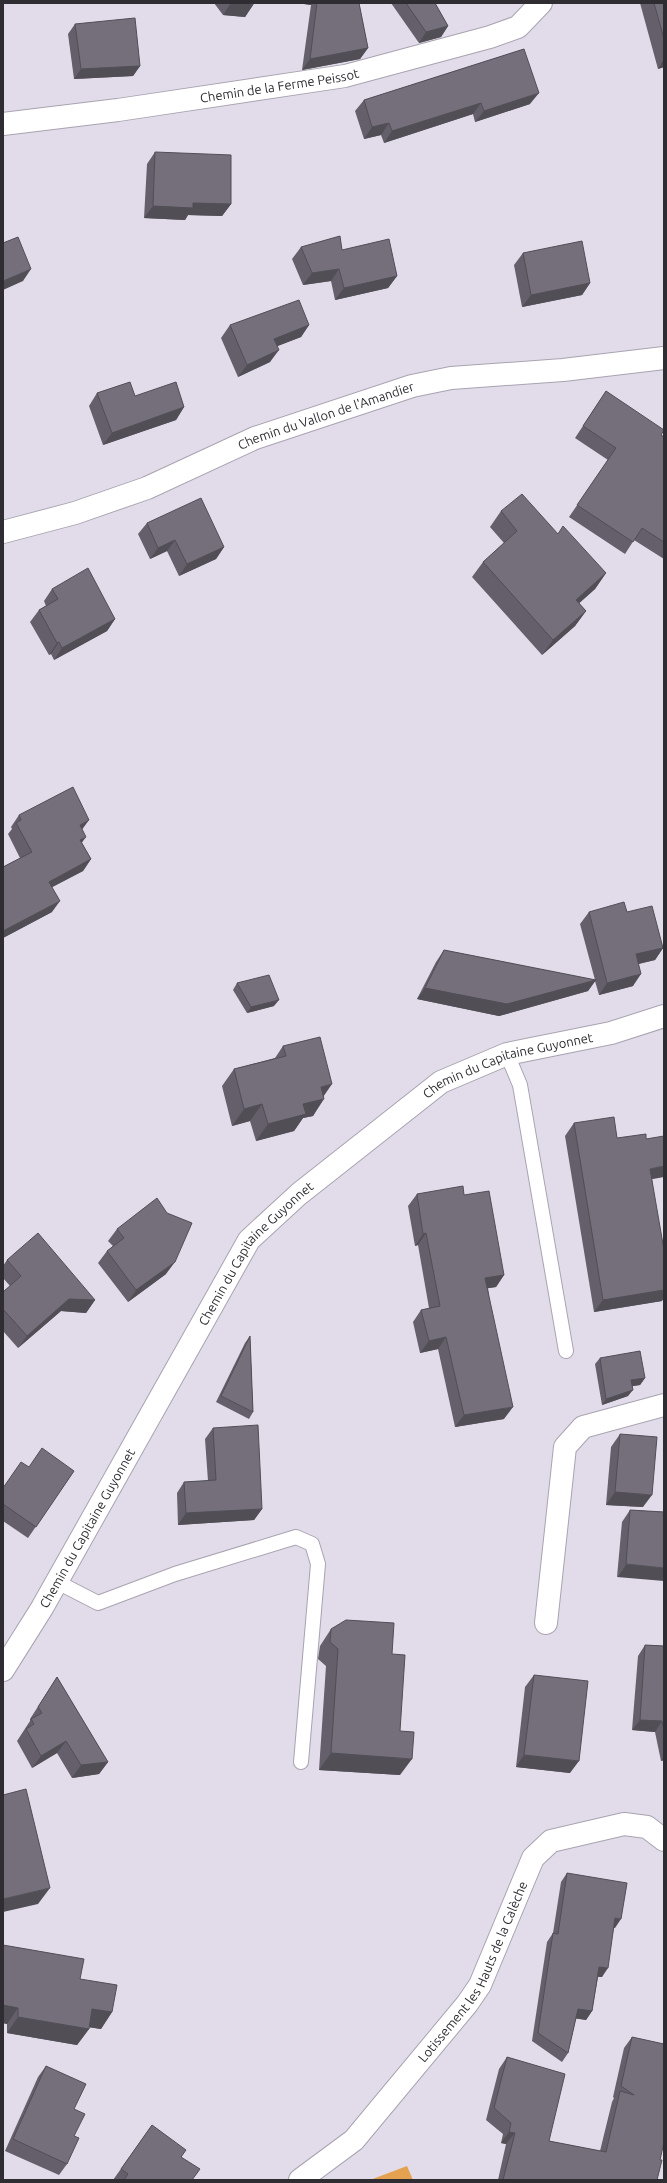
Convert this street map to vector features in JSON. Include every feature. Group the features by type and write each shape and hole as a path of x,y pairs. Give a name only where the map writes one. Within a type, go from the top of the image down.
{"street":[{"name":"Chemin de la Ferme Peissot","path":"3,124 118,110 345,76 490,37 518,27 541,3"},
{"name":"Chemin du Vallon de l'Amandier","path":"3,532 75,513 147,488 255,438 412,386 451,378 563,370 664,358"},
{"name":"Chemin du Capitaine Guyonnet","path":"3,1670 55,1584 249,1240 298,1194 441,1082 507,1054 611,1033 664,1016"},
{"path":"546,1623 565,1447 583,1427 664,1405"},
{"name":"Lotissement les Hauts de la Calèche","path":"300,2180 354,2140 467,2004 480,1985 534,1858 551,1841 624,1824 647,1827 664,1840"}],"lane":[{"path":"507,1054 520,1085 566,1351"},
{"path":"55,1584 61,1584 98,1603 175,1574 296,1537 312,1544 318,1564 301,1762"}],"shaded area":[{"path":"407,2166 413,2180 370,2180"}],"building":[{"path":"237,3 253,3 253,5"},
{"path":"317,3 359,3 368,48 310,59"},
{"path":"406,3 435,3 448,26 426,32"},
{"path":"654,3 664,3 664,39"},
{"path":"135,18 140,66 81,69 75,24"},
{"path":"524,49 539,93 484,111 481,103 392,131 389,123 372,127 364,100"},
{"path":"155,152 231,155 231,204 193,203 193,208 153,206"},
{"path":"340,236 342,250 389,239 397,276 344,288 339,269 312,273 301,247"},
{"path":"18,237 31,269 3,281 3,243"},
{"path":"582,241 590,283 531,295 523,253"},
{"path":"299,300 309,325 274,339 279,350 247,365 230,325"},
{"path":"130,382 135,396 176,382 184,407 112,433 97,393"},
{"path":"606,391 664,430 661,435 664,437 664,542 642,528 633,542 577,505 616,448 583,426"},
{"path":"522,494 558,534 563,526 606,573 576,600 586,611 553,640 483,562 517,531 501,511"},
{"path":"201,498 224,547 187,564 175,540 158,548 147,523"},
{"path":"88,568 115,619 62,648 59,642 57,643 39,610 58,599 52,589"},
{"path":"73,787 89,820 80,825 86,837 80,840 91,859 49,882 60,901 3,931 3,867 32,852 16,823 21,820 19,815"},
{"path":"624,902 627,912 652,906 663,948 636,954 641,974 607,983 589,912"},
{"path":"444,950 596,980 507,1004 425,988"},
{"path":"269,975 279,1000 251,1007 237,983"},
{"path":"320,1037 332,1084 321,1087 324,1099 303,1104 306,1114 268,1124 262,1104 244,1109 234,1069 286,1056 283,1046"},
{"path":"614,1117 617,1138 646,1134 646,1139 664,1136 664,1166 650,1169 664,1250 664,1290 603,1300 574,1123"},
{"path":"463,1186 464,1195 489,1191 504,1275 485,1278 513,1407 464,1415 446,1337 429,1341 421,1310 440,1306 426,1233 423,1234 417,1194"},
{"path":"157,1198 167,1213 192,1223 175,1262 136,1290 107,1251 124,1238 117,1229"},
{"path":"38,1233 95,1300 69,1299 27,1336 3,1309 3,1292 21,1276 7,1260"},
{"path":"250,1336 253,1412 221,1396"},
{"path":"640,1351 645,1378 631,1380 633,1390 606,1399 600,1358"},
{"path":"258,1425 262,1509 186,1513 184,1482 216,1480 213,1428"},
{"path":"620,1434 657,1437 652,1495 615,1492"},
{"path":"42,1448 74,1471 36,1527 3,1504 3,1488 21,1462 29,1467"},
{"path":"630,1510 664,1512 664,1568 626,1564"},
{"path":"346,1620 394,1623 392,1654 405,1655 400,1731 414,1732 412,1759 331,1753 338,1649 330,1642 331,1629"},
{"path":"645,1645 664,1646 664,1731 662,1721 640,1720"},
{"path":"534,1675 588,1681 579,1761 524,1755"},
{"path":"57,1677 108,1762 81,1765 66,1741 41,1756 26,1729 34,1724 31,1719 42,1713 38,1707"},
{"path":"26,1789 50,1888 3,1899 3,1795"},
{"path":"567,1873 627,1883 621,1919 615,1918 608,1968 599,1967 592,2011 578,2009 568,2053 538,2033 553,1933 558,1934"},
{"path":"3,1945 84,1959 80,1979 117,1985 112,2012 92,2009 89,2029 18,2017 18,2008 3,2005"},
{"path":"632,2037 664,2044 664,2142 660,2160 662,2160 657,2180 503,2180 515,2133 509,2132 511,2123 494,2108 507,2057 565,2074 549,2141 606,2152 620,2091 634,2095 621,2086"},
{"path":"46,2066 86,2084 74,2109 85,2114 74,2136 79,2138 67,2164 13,2139"},
{"path":"152,2125 186,2150 181,2157 200,2169 192,2180 124,2180 128,2174 121,2169"}]}
